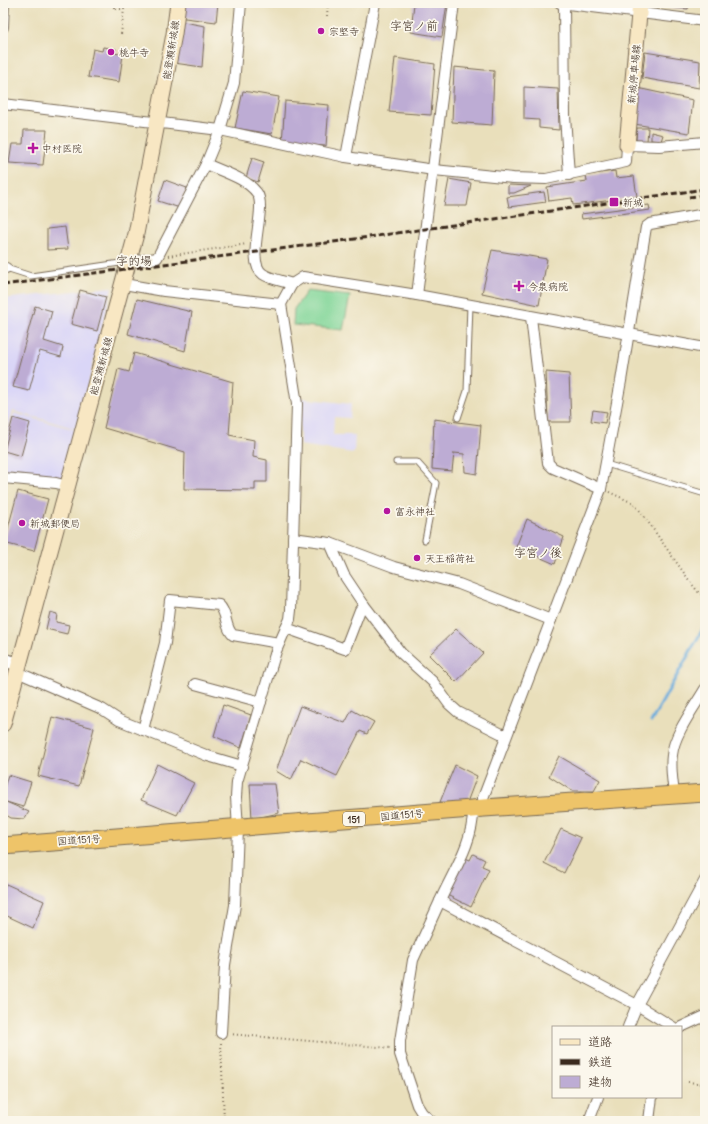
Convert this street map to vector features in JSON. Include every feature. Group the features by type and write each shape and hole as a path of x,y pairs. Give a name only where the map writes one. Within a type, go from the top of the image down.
{"highway":[{"name":"国道151号","path":"3,846 238,829 478,808 705,793"}],"main road":[{"name":"能登瀬新城線","path":"3,724 124,284 158,122 178,3"},
{"name":"新城停車場線","path":"627,145 640,8"}],"street":[{"path":"3,27 4,3"},
{"path":"129,262 157,258 206,164 220,130 234,83 241,3"},
{"path":"346,157 375,3"},
{"path":"417,295 454,3"},
{"path":"569,175 565,116 562,3 640,8 705,20"},
{"path":"3,104 220,130 346,157 434,170 513,178 546,179 626,162 627,145 659,146 705,142"},
{"path":"206,164 248,184 257,194 260,202 255,242 257,268 262,274 292,284"},
{"path":"431,1121 422,1113 417,1105 400,1048 412,960 469,838 473,817 483,798 601,489 629,334 646,227 650,224 705,214"},
{"path":"221,1033 225,965 235,905 238,829 236,797 242,766 279,643 290,619 291,610 296,404 281,304 292,284 303,277 417,295 705,348"},
{"path":"124,284 164,291 281,304"},
{"path":"531,317 548,463 553,468 601,489"},
{"path":"3,478 56,483 68,486"},
{"path":"293,538 330,543 394,568 459,584 551,620"},
{"path":"330,543 344,575 364,605 401,653 433,682 449,704 458,712 506,736"},
{"path":"143,730 165,643 170,600 219,605 224,609 228,630 233,635 279,643"},
{"path":"286,628 346,650 360,610 364,605"},
{"path":"3,660 102,709 119,720 208,756 242,766"},
{"path":"195,684 261,702"},
{"path":"674,795 671,769 672,754 676,739 705,689"},
{"path":"628,1026 637,1005 705,880"},
{"path":"440,901 637,1005 671,1026"},
{"path":"682,1027 705,1016"},
{"path":"589,1121 598,1098"},
{"path":"649,1121 652,1098"}],"lane":[{"path":"5,268 32,276 129,262"},
{"path":"458,418 467,392 470,305"},
{"path":"396,462 417,462 436,483 425,540"},
{"path":"606,464 705,494"}],"path":[{"path":"114,3 114,9 124,9 121,34"},
{"path":"327,16 328,3"},
{"path":"157,258 255,242"},
{"path":"601,489 633,503 691,583 705,596"},
{"path":"224,1121 221,1033 347,1045 400,1048"},
{"path":"688,1082 705,1084"}],"shaded area":[{"path":"112,287 77,429 13,411 3,444 3,299"},
{"path":"300,398 351,404 350,418 334,417 333,435 355,435 354,453 300,445"},
{"path":"14,413 77,430 62,480 3,475 3,450"}],"green space":[{"path":"307,291 350,296 343,330 293,325 294,309"}],"building":[{"path":"181,3 218,3 216,22 177,17"},
{"path":"414,3 447,3 442,37 411,32"},
{"path":"668,3 689,3 688,9 667,7"},
{"path":"178,21 205,26 202,67 174,63"},
{"path":"103,47 116,49 115,53 123,55 119,82 88,77 93,49 102,51"},
{"path":"645,52 700,61 699,88 642,78"},
{"path":"395,58 435,64 431,115 389,112"},
{"path":"454,67 494,71 492,125 452,122"},
{"path":"524,87 558,89 559,130 539,128 539,120 524,119"},
{"path":"637,88 693,100 689,133 634,124"},
{"path":"243,91 279,97 272,134 235,128"},
{"path":"285,101 329,105 326,146 282,143"},
{"path":"637,128 648,128 647,141 636,140"},
{"path":"24,130 47,130 43,165 9,163 12,144 23,144"},
{"path":"651,132 663,135 661,141 651,140"},
{"path":"252,158 264,162 258,182 246,178"},
{"path":"615,171 616,178 634,176 637,197 573,205 572,198 549,201 547,187 587,181 586,175"},
{"path":"449,179 471,183 467,206 444,206"},
{"path":"165,180 187,188 180,208 158,201"},
{"path":"508,185 531,186 514,193 508,193"},
{"path":"544,192 546,202 509,207 507,197"},
{"path":"649,205 650,210 582,219 581,214"},
{"path":"65,227 68,249 47,250 47,229"},
{"path":"492,250 547,259 539,305 482,293"},
{"path":"80,290 106,297 97,331 71,324"},
{"path":"137,299 192,312 185,351 128,334"},
{"path":"35,306 52,311 44,341 63,347 61,357 40,351 29,391 13,387"},
{"path":"134,353 233,382 229,435 254,440 253,457 267,460 267,482 255,482 255,490 184,489 185,452 104,428 118,369 129,372"},
{"path":"546,372 569,374 571,422 548,422"},
{"path":"593,410 607,412 605,423 591,421"},
{"path":"13,418 30,423 21,456 4,451"},
{"path":"434,419 481,425 477,474 465,472 464,454 454,453 452,471 432,469"},
{"path":"18,491 48,499 34,551 4,543"},
{"path":"527,519 564,537 555,564 516,547"},
{"path":"50,612 57,614 56,622 69,625 67,634 46,629"},
{"path":"456,629 483,653 456,682 429,655"},
{"path":"223,705 251,715 241,748 214,736"},
{"path":"300,706 345,723 352,710 374,722 367,734 360,731 337,776 301,759 291,780 276,771"},
{"path":"52,717 94,728 79,786 38,776"},
{"path":"559,756 600,780 594,791 572,791 549,776"},
{"path":"157,764 194,783 177,815 141,800"},
{"path":"455,765 477,776 466,805 440,802"},
{"path":"8,775 31,782 23,807 3,801 3,791"},
{"path":"250,784 275,784 279,813 252,819"},
{"path":"4,801 29,812 24,819 11,818 3,813"},
{"path":"561,829 581,838 564,873 544,863"},
{"path":"473,854 485,860 482,866 489,869 471,907 445,894 463,857 470,860"},
{"path":"6,884 44,901 33,928 3,914 3,890"}],"waterway":[{"path":"651,722 705,625"}],"railway":[{"path":"3,285 341,241 705,189"},
{"path":"689,197 705,195"}],"place":[{"name":"宗堅寺","path":"321,31"},
{"name":"桃牛寺","path":"111,52"},
{"name":"中村医院","path":"33,148"},
{"name":"新城","path":"614,202"},
{"name":"今泉病院","path":"519,286"},
{"name":"富永神社","path":"387,511"},
{"name":"新城郵便局","path":"22,523"},
{"name":"天王稲荷社","path":"417,558"}],"district":[{"name":"字宮ノ前","path":"414,25"},
{"name":"字的場","path":"134,260"},
{"name":"字宮ノ後","path":"538,552"}]}
